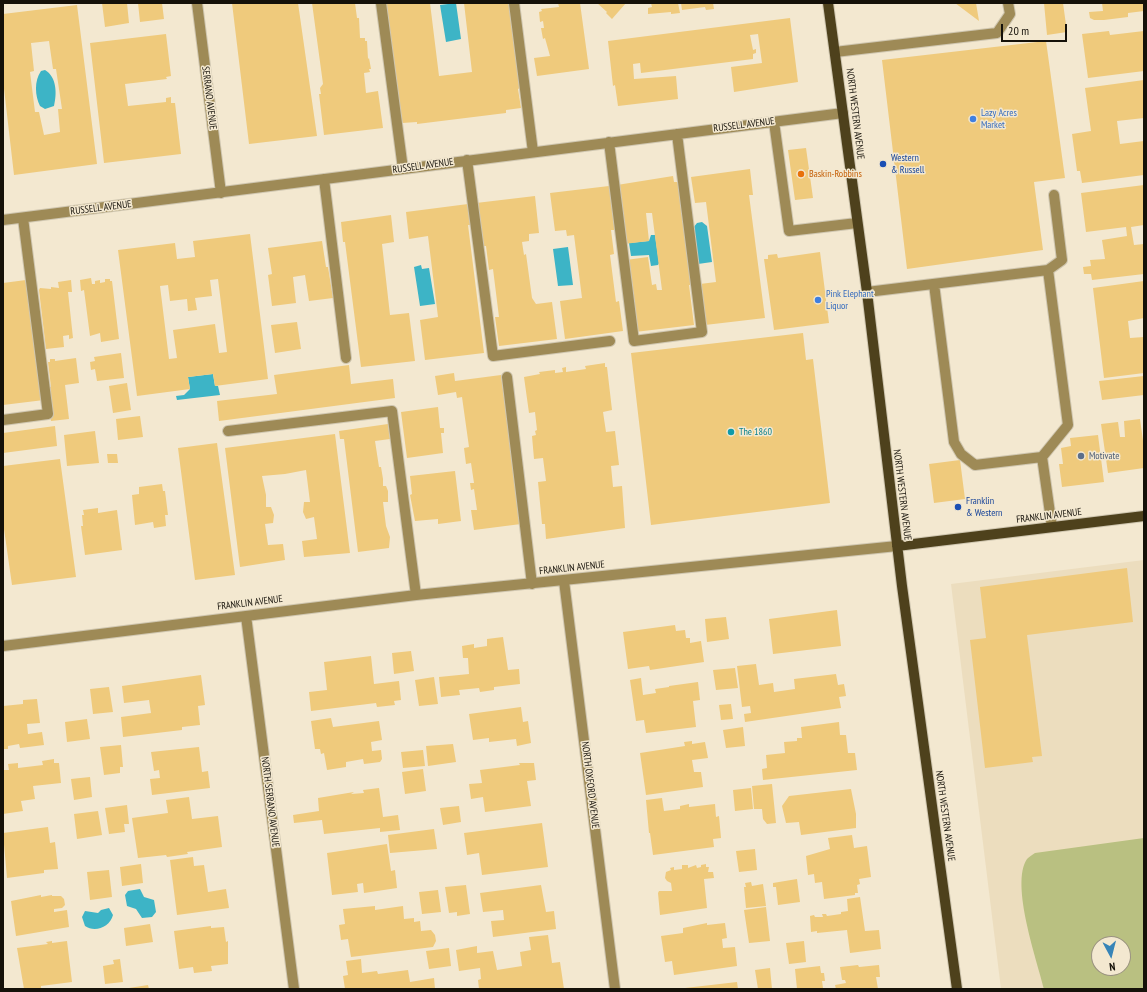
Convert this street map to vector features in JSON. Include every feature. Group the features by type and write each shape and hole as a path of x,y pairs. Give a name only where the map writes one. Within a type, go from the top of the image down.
{"main road":[{"name":"NORTH WESTERN AVENUE","path":"828,3 867,292 897,546 957,989"},
{"name":"FRANKLIN AVENUE","path":"897,546 1144,516"}],"street":[{"name":"SERRANO AVENUE","path":"197,3 221,193"},
{"path":"381,3 403,169"},
{"path":"514,3 533,152"},
{"path":"835,52 997,33 1010,14 1008,3"},
{"name":"RUSSELL AVENUE","path":"3,220 843,113"},
{"path":"774,122 789,231 857,223"},
{"path":"609,142 634,341 702,332 677,134"},
{"path":"467,160 493,356 610,341"},
{"path":"324,179 346,358"},
{"path":"867,292 1048,270 1062,260 1054,195"},
{"path":"3,420 48,414 24,218"},
{"path":"934,284 954,442 960,454 975,465 1042,457 1068,425 1048,270"},
{"path":"507,377 532,584"},
{"path":"228,431 392,411 416,595"},
{"path":"1042,457 1052,527"},
{"name":"FRANKLIN AVENUE","path":"3,646 416,595 897,546"},
{"name":"NORTH OXFORD AVENUE","path":"564,581 615,989"},
{"name":"NORTH SERRANO AVENUE","path":"246,616 294,989"}],"shaded area":[{"path":"1144,560 1144,989 1001,989 951,584"}],"green space":[{"path":"1144,838 1144,989 1044,989 1026,922 1023,903 1023,871 1027,859 1035,853"}],"water":[{"path":"456,3 461,39 446,42 440,5"},
{"path":"45,70 54,81 56,96 54,106 45,109 40,106 37,98 36,84 41,71"},
{"path":"702,222 707,226 712,262 698,264 693,228 697,223"},
{"path":"651,235 655,235 659,263 658,265 651,266 649,255 631,256 629,243 649,241"},
{"path":"568,247 573,285 558,286 553,249"},
{"path":"421,265 422,269 429,268 435,304 420,306 414,267"},
{"path":"213,374 215,386 218,386 220,395 177,400 176,396 184,395 190,389 188,377"},
{"path":"140,889 144,897 154,900 156,912 152,917 142,918 136,909 127,906 125,895 128,891"},
{"path":"109,908 113,915 109,923 105,926 102,928 93,929 85,926 82,917 85,911 98,913 101,910"}],"building":[{"path":"102,3 127,3 129,23 105,27"},
{"path":"138,3 162,3 164,19 140,22"},
{"path":"232,3 298,3 317,136 249,144"},
{"path":"312,3 355,3 357,18 359,18 360,38 365,38 365,41 367,41 368,59 369,58 371,69 369,69 370,72 364,73 366,93 378,91 383,128 324,135 319,94 321,94 320,88 323,84"},
{"path":"385,3 430,3 439,76 472,72 464,3 509,3 520,88 518,89 521,108 506,110 506,113 417,124 417,122 402,123"},
{"path":"558,3 580,3 589,69 537,76 534,58 550,56 545,38 543,39 541,28 544,28 543,21 540,22 539,12 542,11 541,9 559,7"},
{"path":"597,3 626,3 612,19"},
{"path":"651,3 678,3 680,13 671,14 671,12 648,14 648,8 652,7"},
{"path":"681,3 713,3 714,9 706,10 705,7 682,10"},
{"path":"955,3 976,3 979,21"},
{"path":"1044,3 1063,3 1067,32 1047,35"},
{"path":"1102,3 1144,3 1144,11 1128,13 1128,17 1104,20 1094,20 1090,18 1089,12 1103,11"},
{"path":"77,5 97,164 14,175 3,80 3,14","holes":["49,41 53,69 56,69 62,109 58,109 60,132 44,135 39,112 35,112 30,72 34,71 31,43"]},
{"path":"790,18 798,82 734,92 731,67 762,63 758,34 750,35 753,50 756,49 756,53 753,54 753,59 641,73 640,63 633,64 634,79 676,76 678,99 618,106 615,85 613,86 608,41"},
{"path":"1109,31 1110,35 1144,31 1144,71 1088,78 1082,34"},
{"path":"166,34 171,76 166,77 167,79 125,84 128,106 166,102 166,98 171,97 171,103 175,103 181,154 104,163 90,43"},
{"name":"Lazy Acres Market","path":"1046,41 1065,178 1034,182 1043,250 907,269 882,60"},
{"path":"1144,80 1144,118 1117,121 1120,144 1144,141 1144,175 1082,183 1080,171 1077,171 1072,134 1091,131 1085,88"},
{"name":"Baskin-Robbins","path":"806,148 813,198 795,200 788,150"},
{"path":"750,169 753,195 749,195 765,318 705,325 700,284 716,282 706,202 695,203 691,177"},
{"path":"673,176 674,182 679,182 692,285 689,285 694,325 635,332 626,260 648,257 652,285 656,284 657,290 662,290 652,213 646,213 649,241 624,244 617,185"},
{"path":"1144,185 1144,225 1131,227 1134,245 1144,244 1144,274 1092,280 1091,274 1084,274 1083,267 1091,266 1090,260 1105,259 1102,240 1127,236 1126,227 1086,232 1081,193"},
{"path":"609,186 615,230 611,230 614,254 610,255 616,302 619,301 623,331 565,339 560,301 582,298 574,235 567,236 566,230 555,231 550,193"},
{"path":"535,196 539,233 529,234 529,241 522,242 524,255 526,254 532,298 536,304 552,302 557,339 499,346 495,317 499,317 493,269 489,270 486,246 482,246 476,203"},
{"path":"468,204 471,225 468,225 484,353 425,360 420,320 438,317 428,236 409,239 406,212"},
{"path":"391,215 394,242 382,244 390,315 409,313 415,361 361,367 345,242 343,242 341,222"},
{"path":"250,234 268,379 215,386 213,374 188,377 190,389 137,396 118,250 175,243 177,259 195,257 193,241","holes":["218,279 227,352 219,353 215,324 173,330 177,358 169,359 160,286 168,285 170,301 187,299 188,311 197,310 195,298 212,296 210,280"]},
{"path":"322,241 333,298 309,301 305,275 293,277 296,303 272,306 268,275 272,274 268,248"},
{"path":"820,252 829,323 774,330 764,259 768,259 768,255 777,254 778,258"},
{"path":"91,278 92,284 95,284 95,281 100,280 100,283 105,282 105,279 110,279 110,281 112,281 119,339 101,342 100,333 90,336 84,290 81,291 80,280"},
{"path":"26,280 29,301 31,301 44,400 3,405 3,283"},
{"path":"71,280 72,292 68,292 73,338 69,339 69,335 63,336 64,347 46,349 39,290 40,288 59,288 58,282"},
{"path":"1144,281 1144,318 1128,321 1130,338 1144,337 1144,373 1104,378 1093,288"},
{"path":"297,322 301,349 275,353 271,325"},
{"name":"The 1860","path":"803,333 806,360 813,359 830,503 651,525 631,353"},
{"path":"121,353 124,378 97,381 95,369 91,370 90,362 95,361 94,357"},
{"path":"76,358 79,383 65,385 69,419 51,421 47,387 51,387 48,362 50,362 50,359 55,359 55,361"},
{"path":"605,363 605,367 607,367 612,410 603,412 606,432 615,431 619,465 611,466 613,487 622,486 625,528 546,539 545,524 542,524 538,482 546,481 543,458 534,459 532,436 536,435 535,431 537,430 535,412 529,413 524,377 540,374 539,372 555,370 555,373 563,372 562,368 566,367 566,372 586,369 585,366"},
{"path":"349,365 351,384 393,379 395,398 219,421 217,401 277,394 274,375"},
{"path":"454,373 455,381 501,375 521,524 474,530 471,510 477,510 474,489 471,490 470,483 474,483 471,463 466,464 464,448 469,447 462,397 457,398 456,392 438,395 435,376"},
{"path":"1144,376 1144,395 1102,400 1099,381"},
{"path":"127,383 131,410 113,413 109,386"},
{"path":"438,407 440,428 444,428 444,433 441,433 443,453 407,458 401,412"},
{"path":"140,416 143,437 118,440 116,419"},
{"path":"1140,419 1144,448 1144,468 1108,473 1101,424 1118,422 1120,437 1125,437 1124,421"},
{"path":"388,424 390,439 375,441 379,467 381,467 383,486 386,486 388,491 388,502 383,502 386,526 390,537 389,548 358,552 344,439 340,439 339,431"},
{"path":"55,426 57,446 3,453 3,433"},
{"path":"95,431 99,463 67,466 64,435"},
{"path":"335,434 350,553 304,557 302,541 317,539 314,517 306,519 303,512 304,502 310,502 306,470 262,476 266,495 266,507 271,507 274,515 273,523 265,524 268,545 283,544 285,560 240,567 225,448"},
{"name":"Motivate","path":"1098,435 1104,482 1062,487 1059,464 1063,464 1061,448 1071,446 1070,438"},
{"path":"217,443 235,575 195,580 178,448"},
{"path":"107,454 117,454 118,463 108,463"},
{"path":"60,459 76,577 12,585 3,522 3,466"},
{"path":"960,460 965,499 934,503 929,464"},
{"path":"455,471 461,521 438,524 438,519 415,521 410,495 412,494 410,476"},
{"path":"162,484 163,491 165,491 168,515 165,515 166,526 154,528 153,522 135,525 132,495 139,494 139,487"},
{"path":"98,508 98,513 117,510 122,550 85,555 81,526 83,526 83,510"},
{"path":"1127,568 1133,622 1027,635 1042,756 1032,757 1033,762 985,768 970,640 986,638 980,587"},
{"path":"837,610 841,646 773,654 769,619"},
{"path":"726,617 729,639 707,642 705,619"},
{"path":"675,625 676,631 685,630 686,638 690,638 690,643 701,641 704,662 650,670 649,666 628,669 623,632"},
{"path":"503,637 508,670 519,669 520,684 494,687 494,690 480,692 479,688 459,690 460,695 441,697 439,677 469,674 468,658 463,658 462,646 474,644 474,648 487,646 487,639"},
{"path":"411,651 414,671 394,674 392,653"},
{"path":"371,656 374,684 399,681 401,700 394,701 395,705 377,707 376,703 311,711 309,692 327,690 324,662"},
{"path":"756,664 759,685 773,683 774,692 795,689 794,679 836,674 838,685 844,684 846,696 839,697 841,708 745,722 744,714 751,713 750,706 742,707 737,666"},
{"path":"735,668 738,688 716,690 713,670"},
{"path":"201,675 205,705 198,706 200,725 182,727 182,730 123,737 121,717 151,713 149,700 124,703 122,686"},
{"path":"434,677 438,704 419,706 415,680"},
{"path":"641,678 643,695 656,693 655,689 698,682 700,700 693,701 696,727 646,733 644,720 636,721 630,680"},
{"path":"109,687 113,712 93,714 90,689"},
{"path":"37,699 40,723 27,724 28,734 42,732 44,745 20,748 19,744 8,746 8,749 3,749 3,706 23,704 23,700"},
{"path":"731,704 733,719 721,720 719,705"},
{"path":"521,707 523,722 528,721 531,743 517,746 516,739 489,742 489,738 473,740 469,714"},
{"path":"331,718 333,727 379,721 382,740 371,742 372,751 381,750 382,759 380,762 364,764 363,759 346,762 346,767 327,770 324,753 321,754 320,749 315,749 311,721"},
{"path":"87,719 90,739 67,742 65,722"},
{"path":"839,722 840,735 846,735 848,753 855,753 857,770 763,780 762,769 767,768 766,755 785,753 784,742 797,741 797,738 802,738 801,727"},
{"path":"743,727 745,746 726,748 723,730"},
{"path":"692,741 692,744 705,742 708,758 692,760 694,772 701,772 703,787 646,795 640,753 685,746 684,742"},
{"path":"453,744 456,762 428,766 426,746"},
{"path":"121,745 123,767 120,767 120,773 104,775 100,747"},
{"path":"199,747 202,772 208,771 210,788 152,795 150,779 160,778 159,770 154,771 151,752"},
{"path":"423,750 425,766 403,768 401,752"},
{"path":"54,759 54,763 59,763 61,783 33,786 35,799 21,801 23,811 3,814 3,770 9,770 8,764 18,763 18,768 43,765 42,761"},
{"path":"519,763 534,763 536,780 527,781 531,806 485,812 483,797 471,799 469,784 482,783 480,770 520,765"},
{"path":"423,769 426,791 405,794 402,772"},
{"path":"90,777 92,797 74,800 71,779"},
{"path":"772,784 776,823 767,824 763,819 762,809 754,809 752,786"},
{"path":"379,788 383,817 398,815 400,830 380,832 380,828 324,834 322,820 294,823 293,815 319,811 318,798 354,792 351,794 364,793 363,790"},
{"path":"751,788 753,809 735,811 733,790"},
{"path":"851,789 856,814 856,828 801,835 799,822 786,823 782,806 789,796"},
{"path":"189,797 192,819 218,816 222,847 187,852 188,854 167,857 166,855 138,858 132,818 168,813 166,800"},
{"path":"662,798 664,811 680,809 680,806 689,804 689,807 715,804 716,817 719,816 721,838 713,839 714,847 653,855 646,800"},
{"path":"127,805 129,824 124,824 125,832 109,834 105,808"},
{"path":"459,806 461,822 443,825 440,808"},
{"path":"98,811 102,835 77,839 74,814"},
{"path":"542,823 548,867 482,875 479,853 467,855 464,833"},
{"path":"48,827 50,843 55,842 58,869 44,870 44,873 7,878 3,833"},
{"path":"434,829 437,849 390,853 388,835"},
{"path":"852,835 854,848 867,846 871,877 859,879 860,884 857,885 858,893 855,893 855,895 824,899 822,882 815,883 814,874 808,875 806,856 830,849 828,838"},
{"path":"387,844 391,871 395,870 397,888 364,893 363,883 357,884 358,892 332,895 327,853"},
{"path":"755,849 757,870 739,872 736,851"},
{"path":"193,857 194,866 204,865 208,892 226,889 229,908 177,915 170,860"},
{"path":"141,864 143,883 122,886 120,867"},
{"path":"706,864 706,867 709,867 708,872 713,872 714,878 704,879 707,908 660,915 659,891 672,891 671,883 665,878 666,872 671,870 670,868 674,867 674,870 682,869 682,865 688,865 688,868 696,865 697,868"},
{"path":"109,870 112,897 90,900 87,872"},
{"path":"797,879 800,902 778,905 776,887 773,887 773,883"},
{"path":"751,882 752,886 763,884 766,906 746,908 744,887 746,887 745,883"},
{"path":"466,885 470,914 457,916 457,912 449,913 445,887"},
{"path":"541,885 546,912 554,911 556,929 493,937 491,921 504,920 503,910 483,912 480,893"},
{"path":"438,890 441,912 422,914 419,892"},
{"path":"41,895 41,897 52,895 61,896 64,899 65,905 62,908 54,909 54,912 67,910 69,927 16,936 11,901"},
{"path":"860,897 865,931 879,930 881,949 850,953 847,930 817,933 817,931 811,932 810,916 814,915 815,917 823,917 822,914 826,914 827,916 841,914 841,912 848,911 847,899"},
{"path":"375,906 375,910 403,906 404,919 414,918 414,922 420,921 421,931 431,930 435,935 436,941 433,947 351,957 348,939 341,940 339,925 345,924 343,909"},
{"path":"766,907 770,941 749,943 744,910"},
{"path":"707,923 707,925 725,923 727,938 722,939 723,948 735,947 737,966 674,975 672,961 665,962 661,936 683,933 683,928"},
{"path":"150,924 153,942 126,946 124,928"},
{"path":"211,926 211,928 224,927 226,942 228,941 228,964 211,966 212,971 194,973 193,967 179,969 174,931"},
{"path":"548,935 552,963 560,962 564,989 479,989 478,980 481,979 480,968 459,971 456,950 477,946 477,953 493,951 497,970 522,966 520,952 531,950 529,937"},
{"path":"52,941 52,943 67,941 72,982 41,986 41,989 24,989 17,948 48,944 46,942"},
{"path":"804,941 806,962 789,964 786,943"},
{"path":"449,948 451,966 429,969 426,951"},
{"path":"120,959 123,982 105,984 103,966 114,964 113,960"},
{"path":"361,959 362,973 377,971 378,974 408,970 410,982 434,978 435,989 345,989 343,976 348,975 346,961"},
{"path":"858,965 859,967 879,965 880,977 876,977 878,989 836,989 835,985 846,983 845,980 842,980 840,967"},
{"path":"820,966 821,973 824,973 825,981 822,981 823,988 797,989 795,969"},
{"path":"770,968 772,989 758,989 755,970"},
{"path":"737,982 738,989 685,989 685,988"},
{"path":"148,985 149,989 129,989 129,988"}],"place":[{"name":"Lazy Acres Market","path":"973,119"},
{"name":"Western & Russell","path":"883,164"},
{"name":"Baskin-Robbins","path":"801,174"},
{"name":"Pink Elephant Liquor","path":"818,300"},
{"name":"The 1860","path":"731,432"},
{"name":"Motivate","path":"1081,456"},
{"name":"Franklin & Western","path":"958,507"}]}
